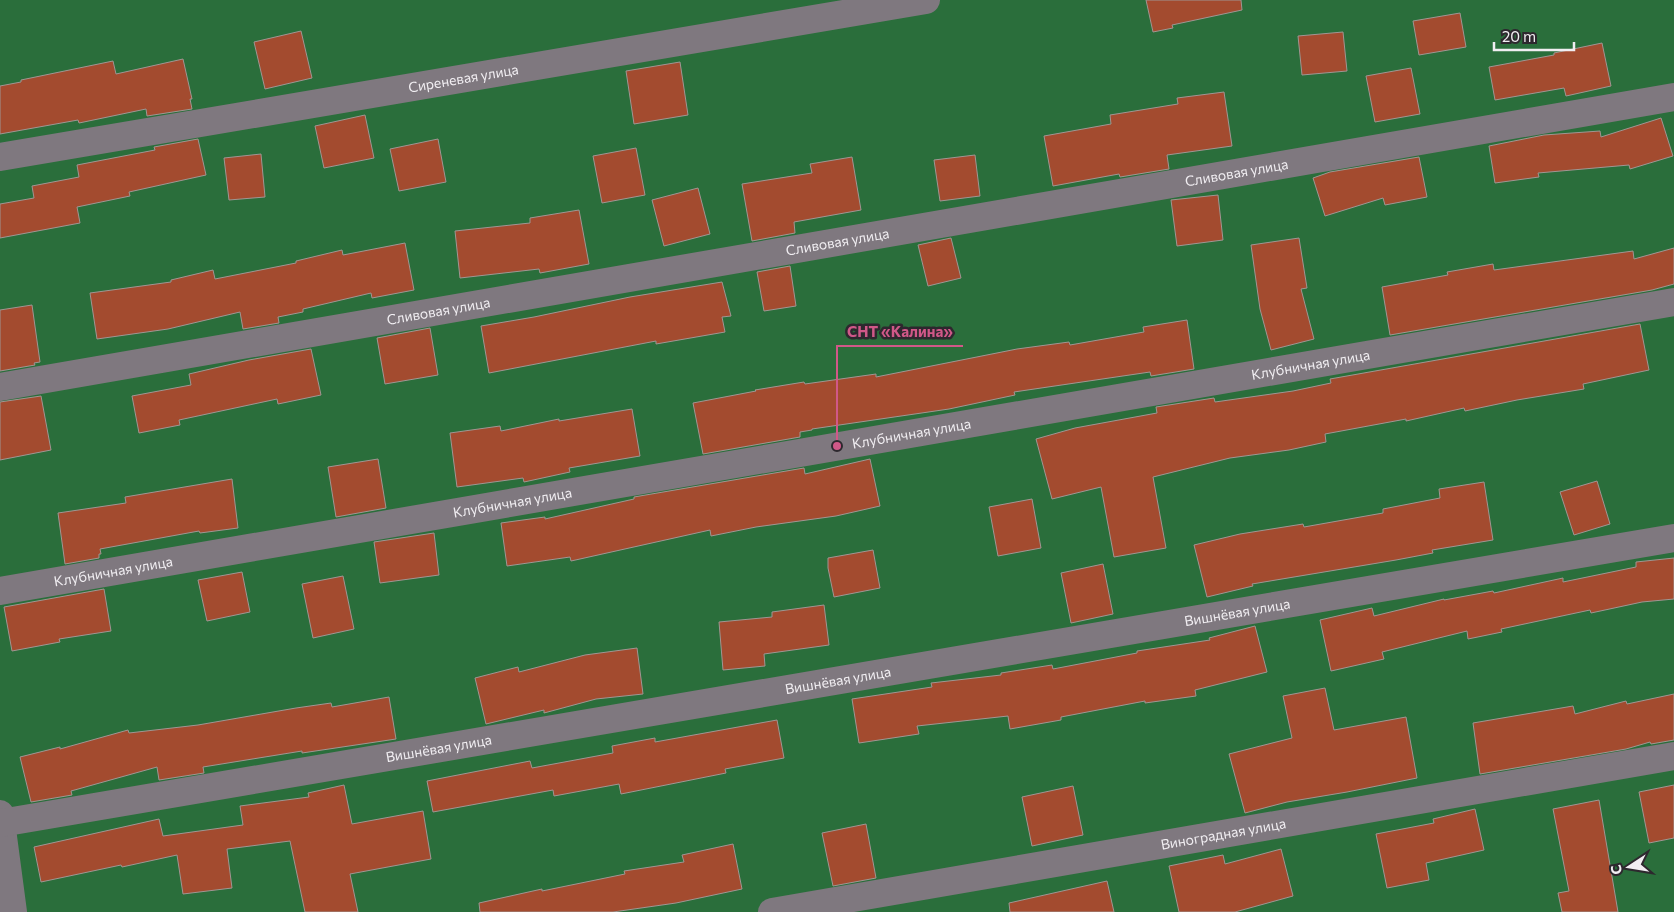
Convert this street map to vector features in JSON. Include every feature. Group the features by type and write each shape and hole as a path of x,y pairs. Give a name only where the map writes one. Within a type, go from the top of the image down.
{"street":[{"name":"Сиреневая улица","path":"0,157 926,0"},
{"name":"Сливовая улица","path":"0,387 1674,97"},
{"name":"Клубничная улица","path":"0,592 1674,302"},
{"name":"Вишнёвая улица","path":"0,818 1674,538"},
{"name":"Виноградная улица","path":"772,912 1674,756"},
{"path":"0,818 13,912"}],"green space":[{"path":"0,0 1674,0 1674,912 2,912 0,891"}],"building":[{"path":"1146,0 1241,0 1242,10 1172,25 1173,28 1153,32"},
{"path":"1460,13 1466,47 1419,55 1413,21"},
{"path":"301,31 312,78 265,89 254,42"},
{"path":"1343,32 1347,71 1302,75 1298,36"},
{"path":"1602,43 1611,86 1566,96 1564,88 1495,100 1489,67 1554,55 1554,53"},
{"path":"183,59 192,99 190,99 192,109 147,116 146,109 79,123 78,120 0,134 0,86 113,61 116,74"},
{"path":"680,62 688,115 634,124 626,71"},
{"path":"1411,68 1420,114 1375,122 1366,76"},
{"path":"1224,92 1232,146 1167,155 1169,169 1120,177 1119,174 1053,186 1044,136 1111,124 1110,115 1178,104 1177,98"},
{"path":"365,115 374,158 324,168 315,126"},
{"path":"1661,118 1673,156 1630,169 1629,165 1538,173 1539,177 1495,183 1489,146 1544,135 1600,131 1601,137"},
{"path":"198,139 206,175 129,192 130,196 77,207 80,223 0,238 0,204 34,198 32,186 79,177 77,165 155,150 154,147"},
{"path":"438,139 446,182 399,191 390,149"},
{"path":"636,148 645,195 602,203 593,156"},
{"path":"261,154 265,197 229,200 224,158"},
{"path":"975,155 980,196 940,201 934,160"},
{"path":"852,157 861,210 794,222 795,233 752,241 742,184 812,173 810,164"},
{"path":"1419,157 1427,197 1385,205 1383,198 1325,216 1313,178 1330,172"},
{"path":"698,188 710,234 664,246 652,200"},
{"path":"1218,195 1223,240 1177,246 1171,200"},
{"path":"579,210 589,264 540,273 539,269 460,278 455,231 530,223 530,218"},
{"path":"951,238 961,278 928,286 918,245"},
{"path":"1299,238 1307,288 1301,289 1314,339 1271,350 1260,309 1251,245"},
{"path":"405,243 414,290 372,298 371,293 278,317 279,323 243,329 240,312 168,329 97,339 90,293 171,282 171,280 213,270 215,279 296,263 296,261 342,250 343,255"},
{"path":"1674,248 1674,284 1652,290 1390,335 1382,287 1448,275 1447,272 1493,264 1494,270 1633,251 1634,259"},
{"path":"790,266 796,306 764,311 757,272"},
{"path":"722,282 731,316 722,317 725,332 656,344 656,341 489,373 481,326 630,297"},
{"path":"32,305 40,362 34,363 35,365 0,371 0,310"},
{"path":"1187,320 1194,369 1151,376 1150,372 1014,392 1015,395 949,409 812,429 800,432 800,437 703,454 693,403 804,382 805,384 876,374 876,377 1017,349 1069,342 1070,345 1144,332 1143,327"},
{"path":"1640,324 1649,370 1583,384 1584,389 1465,411 1464,408 1406,421 1406,419 1325,434 1326,442 1289,450 1230,458 1153,477 1166,548 1114,557 1101,487 1052,499 1036,439 1075,428 1157,413 1156,407 1214,398 1215,402 1293,391 1331,383 1330,379"},
{"path":"430,328 438,375 385,384 377,338"},
{"path":"311,349 321,395 278,404 277,399 179,420 180,425 139,433 132,396 191,385 189,374 249,360"},
{"path":"41,396 51,450 0,460 0,402"},
{"path":"632,409 640,456 569,468 570,472 524,482 523,478 457,487 450,433 500,426 501,431 559,419 559,421"},
{"path":"378,459 386,508 336,517 328,467"},
{"path":"870,459 880,506 836,516 756,527 711,536 710,530 571,561 570,557 507,566 501,523 545,517 545,519 634,499 634,497 804,468 805,474"},
{"path":"232,479 238,528 200,533 199,531 100,549 101,554 99,554 99,558 65,564 58,513 126,503 125,497"},
{"path":"1597,481 1610,524 1574,535 1560,492"},
{"path":"1484,482 1493,540 1432,550 1433,553 1396,560 1252,584 1253,586 1207,597 1194,545 1240,534 1303,524 1304,527 1383,513 1383,509 1440,498 1439,489"},
{"path":"1032,499 1041,548 998,556 989,507"},
{"path":"434,533 439,575 380,583 374,542"},
{"path":"873,550 880,588 834,597 828,568 828,558"},
{"path":"1674,558 1674,599 1642,602 1591,613 1590,610 1501,629 1502,632 1468,639 1467,631 1382,652 1384,659 1331,671 1320,620 1372,608 1374,616 1444,599 1493,591 1494,593 1563,578 1563,582 1636,567 1636,562"},
{"path":"1103,564 1113,614 1071,623 1061,573"},
{"path":"242,572 250,612 207,621 198,580"},
{"path":"343,576 354,629 313,638 302,584"},
{"path":"104,589 111,631 59,639 60,642 12,651 4,607"},
{"path":"824,605 829,645 764,654 765,666 723,670 719,622 772,617 772,612"},
{"path":"1255,626 1267,672 1195,690 1196,696 1145,703 1145,701 1061,717 1061,720 1010,729 1008,716 917,726 919,734 859,743 852,699 932,687 931,683 1001,675 1001,673 1052,665 1053,669 1137,653 1137,651 1210,640 1209,638"},
{"path":"637,648 643,694 596,699 544,713 544,710 486,724 475,678 518,667 519,672 585,655"},
{"path":"1325,688 1334,730 1406,717 1417,778 1287,802 1245,813 1229,754 1292,738 1283,696"},
{"path":"1674,694 1674,740 1651,744 1650,742 1626,749 1480,774 1473,723 1573,706 1575,714 1626,701 1627,704"},
{"path":"389,697 396,739 302,753 302,751 203,767 204,773 159,780 157,767 71,791 72,795 31,802 20,757 60,747 60,749 128,730 129,733 198,725 296,708 331,703 332,707"},
{"path":"777,720 784,758 725,769 726,773 621,794 619,784 554,796 553,790 433,812 427,781 530,761 532,768 613,753 612,746 655,738 655,742"},
{"path":"344,785 352,824 423,811 431,859 350,874 358,912 305,912 290,841 227,849 232,888 183,894 177,855 41,882 34,847 159,819 163,836 243,825 240,806 309,797 308,793"},
{"path":"1674,785 1674,838 1649,843 1639,792"},
{"path":"1073,786 1083,835 1032,846 1022,797"},
{"path":"1599,800 1618,912 1562,912 1558,893 1569,891 1553,809"},
{"path":"1475,809 1484,850 1426,863 1429,880 1387,888 1376,834 1434,823 1433,819"},
{"path":"866,824 876,878 833,886 822,833"},
{"path":"733,844 742,889 676,903 613,912 480,912 479,903 625,874 624,871 684,862 682,855"},
{"path":"1281,849 1293,896 1235,912 1179,912 1169,866 1223,855 1225,864"},
{"path":"1107,881 1114,912 1010,912 1009,903"}],"place":[{"name":"СНТ «Калина»","path":"837,446"}]}
